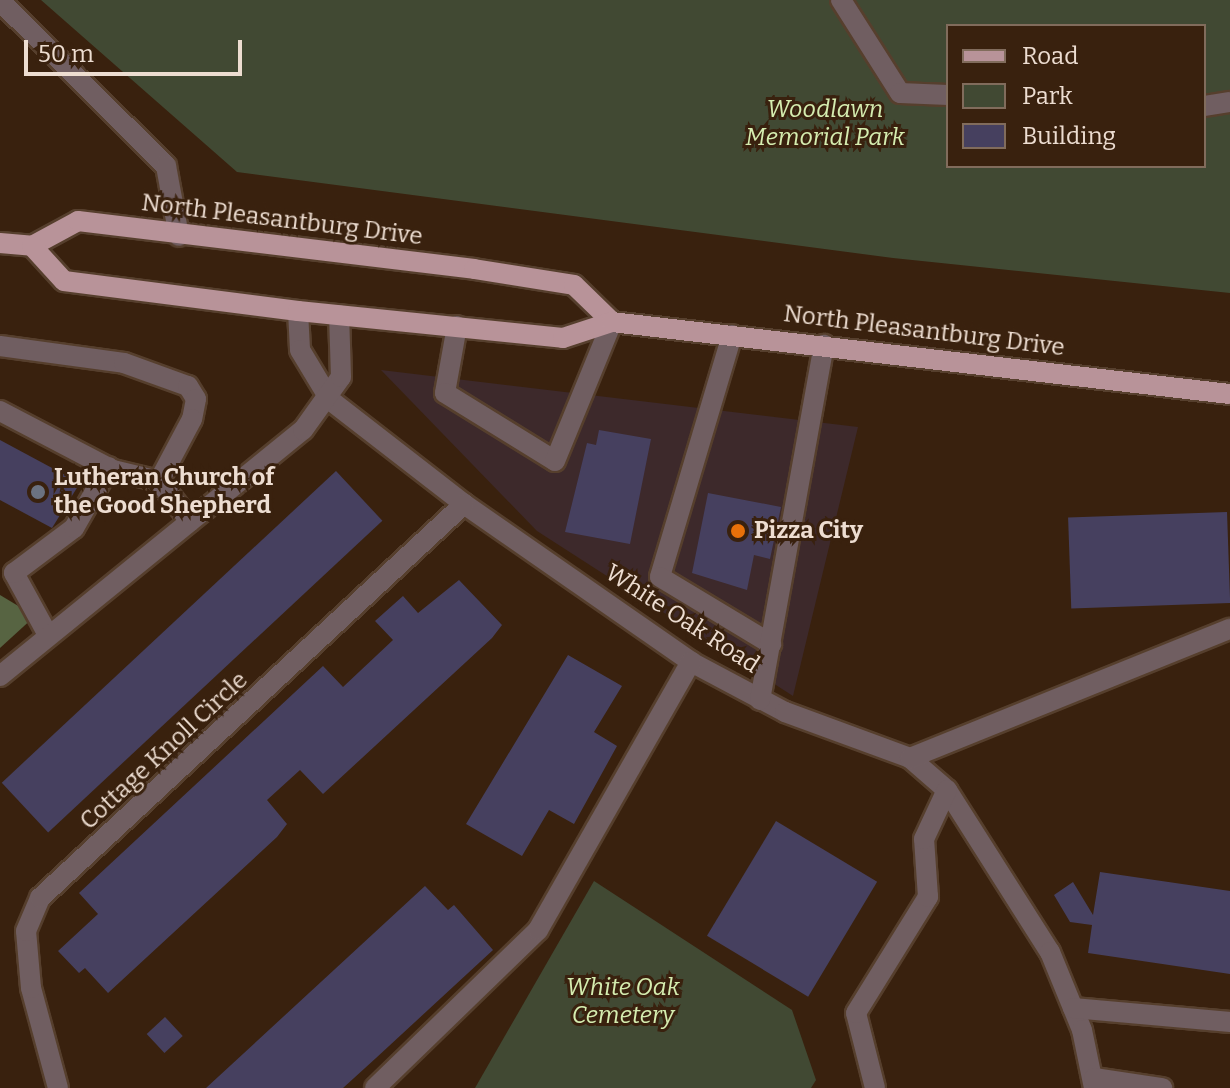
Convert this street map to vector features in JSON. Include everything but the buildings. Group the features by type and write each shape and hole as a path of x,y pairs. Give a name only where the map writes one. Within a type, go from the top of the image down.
{"main road":[{"name":"North Pleasantburg Drive","path":"612,322 574,285 78,221 32,246 64,281 298,311 563,338 612,322 1230,394"},
{"path":"0,243 32,246"}],"street":[{"path":"841,0 900,93 946,95"},
{"path":"0,1 166,166 179,236"},
{"path":"1206,106 1230,102"},
{"name":"White Oak Road","path":"298,311 300,350 330,400 464,504 691,662 760,700 910,758 947,790 1050,952 1073,1008 1094,1083"},
{"path":"0,676 190,521 330,400 341,377 339,315"},
{"path":"457,326 445,393 555,461 612,322"},
{"path":"732,335 660,577 771,644"},
{"path":"760,700 824,345"},
{"path":"0,346 124,363 188,386 196,399 192,419 159,481"},
{"path":"0,411 109,467 159,481 190,521"},
{"path":"48,635 14,573 74,528 109,467"},
{"name":"Cottage Knoll Circle","path":"58,1088 31,988 26,931 40,898 464,504"},
{"path":"910,758 1230,629"},
{"path":"375,1088 538,930 691,662"},
{"path":"875,1088 856,1013 928,897 924,839 947,790"},
{"path":"1073,1008 1230,1022"},
{"path":"1094,1083 1162,1088"}],"shaded area":[{"path":"381,370 858,427 793,696 537,531"}],"green space":[{"name":"Woodlawn Memorial Park","path":"41,0 1230,0 1230,293 893,258 237,172"},
{"path":"0,595 35,616 0,648"},
{"name":"White Oak Cemetery","path":"594,881 792,1010 816,1080 811,1088 475,1088"}],"place":[{"name":"Lutheran Church of the Good Shepherd","path":"38,492"},
{"name":"Pizza City","path":"738,531"}]}
